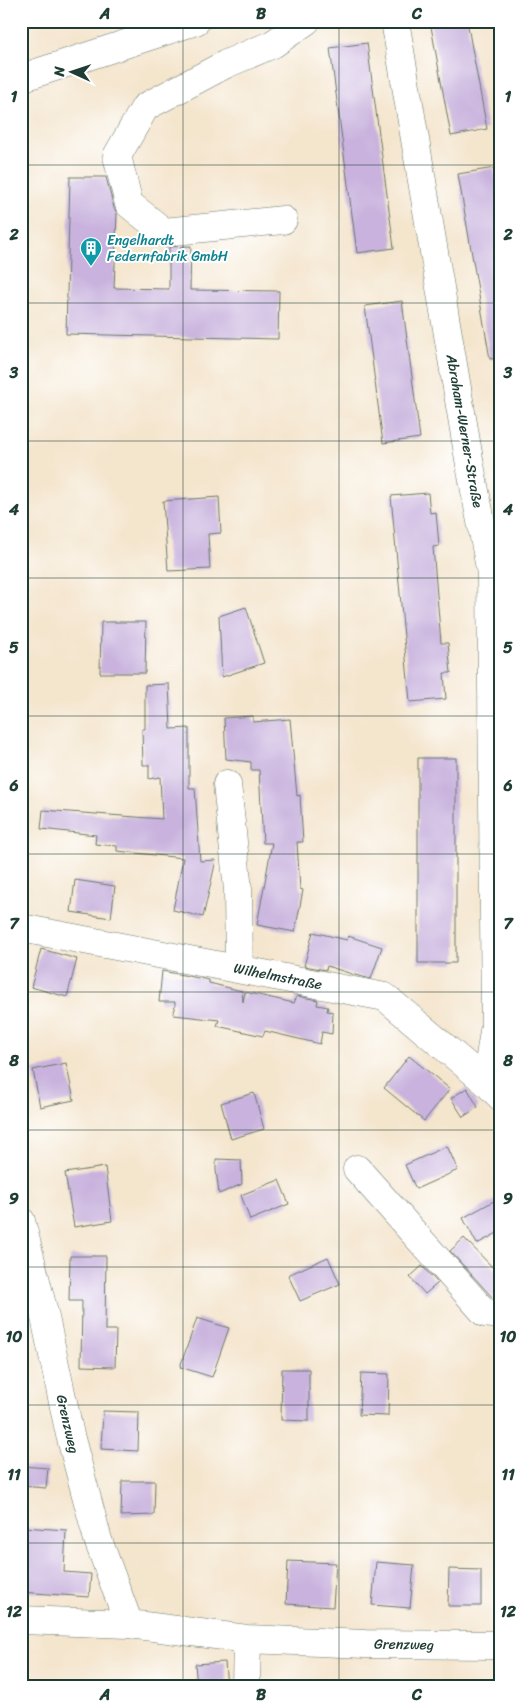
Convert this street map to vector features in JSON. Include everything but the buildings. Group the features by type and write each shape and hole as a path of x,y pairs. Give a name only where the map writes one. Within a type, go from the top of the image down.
{"street":[{"path":"21,78 196,21"},
{"path":"283,220 164,232 129,204 117,156 145,107 226,64 273,44 306,21"},
{"name":"Abraham-Werner-Straße","path":"395,21 470,465 496,572 494,1090"},
{"path":"227,784 238,890 239,969"},
{"name":"Wilhelmstraße","path":"21,928 386,997 494,1090"},
{"path":"357,1169 485,1313 501,1315"},
{"name":"Grenzweg","path":"21,1221 44,1313 77,1462 98,1540 129,1624"},
{"name":"Grenzweg","path":"21,1620 129,1624 247,1638 365,1644 501,1646"},
{"path":"246,1687 247,1638"}],"place":[{"name":"Engelhardt Federnfabrik GmbH","path":"91,267"}]}
